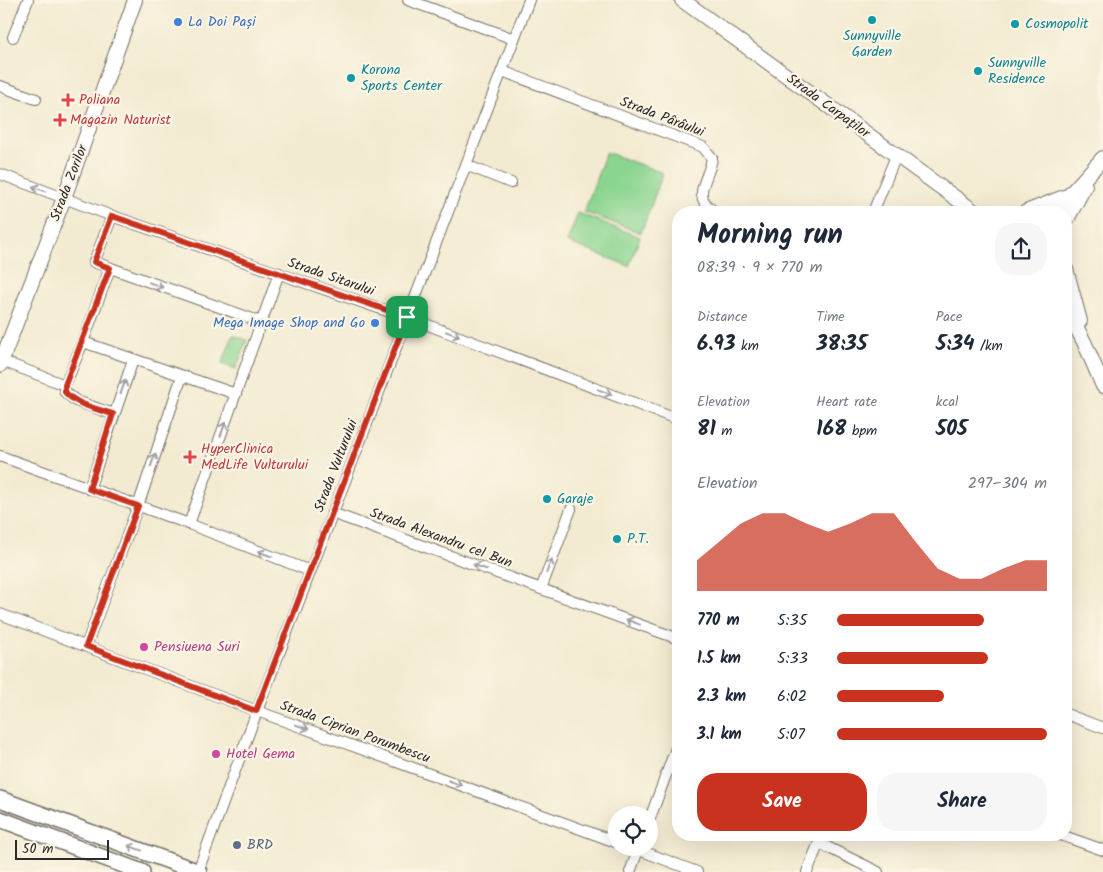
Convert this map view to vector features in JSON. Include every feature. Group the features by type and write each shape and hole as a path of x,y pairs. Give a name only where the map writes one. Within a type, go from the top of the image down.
{"main road":[{"name":"Strada Zorilor","path":"1,363 64,198 134,0"},
{"name":"Strada Carpaților","path":"682,0 967,206"},
{"path":"1059,206 1100,161"},
{"path":"1072,210 1100,161"},
{"path":"1041,206 1069,195"},
{"path":"1072,293 1085,344"},
{"path":"1072,319 1103,386"},
{"path":"0,799 198,872"},
{"path":"0,819 142,872"}],"street":[{"path":"13,37 28,0"},
{"path":"408,0 514,39"},
{"name":"Strada Vulturului","path":"198,872 256,711 529,0"},
{"name":"Strada Pârâului","path":"502,71 703,147 712,158 711,168 702,187 702,198 706,206"},
{"path":"0,86 36,99"},
{"path":"875,206 896,156"},
{"path":"466,165 511,183"},
{"name":"Strada Sitarului","path":"0,174 112,216 407,317 672,417"},
{"path":"112,216 94,262 261,322"},
{"path":"110,268 65,385 65,392 69,398 113,414"},
{"path":"189,524 279,273"},
{"path":"83,342 236,394"},
{"path":"89,489 133,360"},
{"path":"1,363 65,385"},
{"path":"86,646 138,506 182,376"},
{"path":"0,456 189,524 310,571"},
{"path":"541,589 571,510"},
{"name":"Strada Alexandru cel Bun","path":"332,513 672,636"},
{"name":"Strada Ciprian Porumbescu","path":"0,614 256,711 608,839"},
{"path":"1072,716 1103,728"},
{"path":"655,806 672,759"},
{"path":"1072,839 1103,850"},
{"path":"807,872 819,841"},
{"path":"824,841 878,872"},
{"path":"630,872 635,856"},
{"path":"657,856 697,872"}],"green space":[{"path":"606,152 663,173 641,233 584,212"},
{"path":"578,213 640,237 629,266 567,242"},
{"path":"233,335 247,340 236,369 222,364"}],"place":[{"name":"Sunnyville Garden","path":"872,20"},
{"name":"La Doi Pași","path":"178,22"},
{"name":"Cosmopolit","path":"1015,24"},
{"name":"Sunnyville Residence","path":"978,71"},
{"name":"Korona Sports Center","path":"351,78"},
{"name":"Poliana","path":"68,100"},
{"name":"Magazin Naturist","path":"60,120"},
{"name":"Mega Image Shop and Go","path":"375,323"},
{"name":"HyperClinica MedLife Vulturului","path":"190,457"},
{"name":"Garaje","path":"547,499"},
{"name":"P.T.","path":"617,539"},
{"name":"Pensiuena Suri","path":"144,647"},
{"name":"Hotel Gema","path":"216,754"},
{"name":"BRD","path":"237,845"}],"route":[{"path":"112,216 407,317 256,711 86,646 138,506 89,489 113,414 69,398 65,392 65,385 110,268 94,262 112,216"}]}
